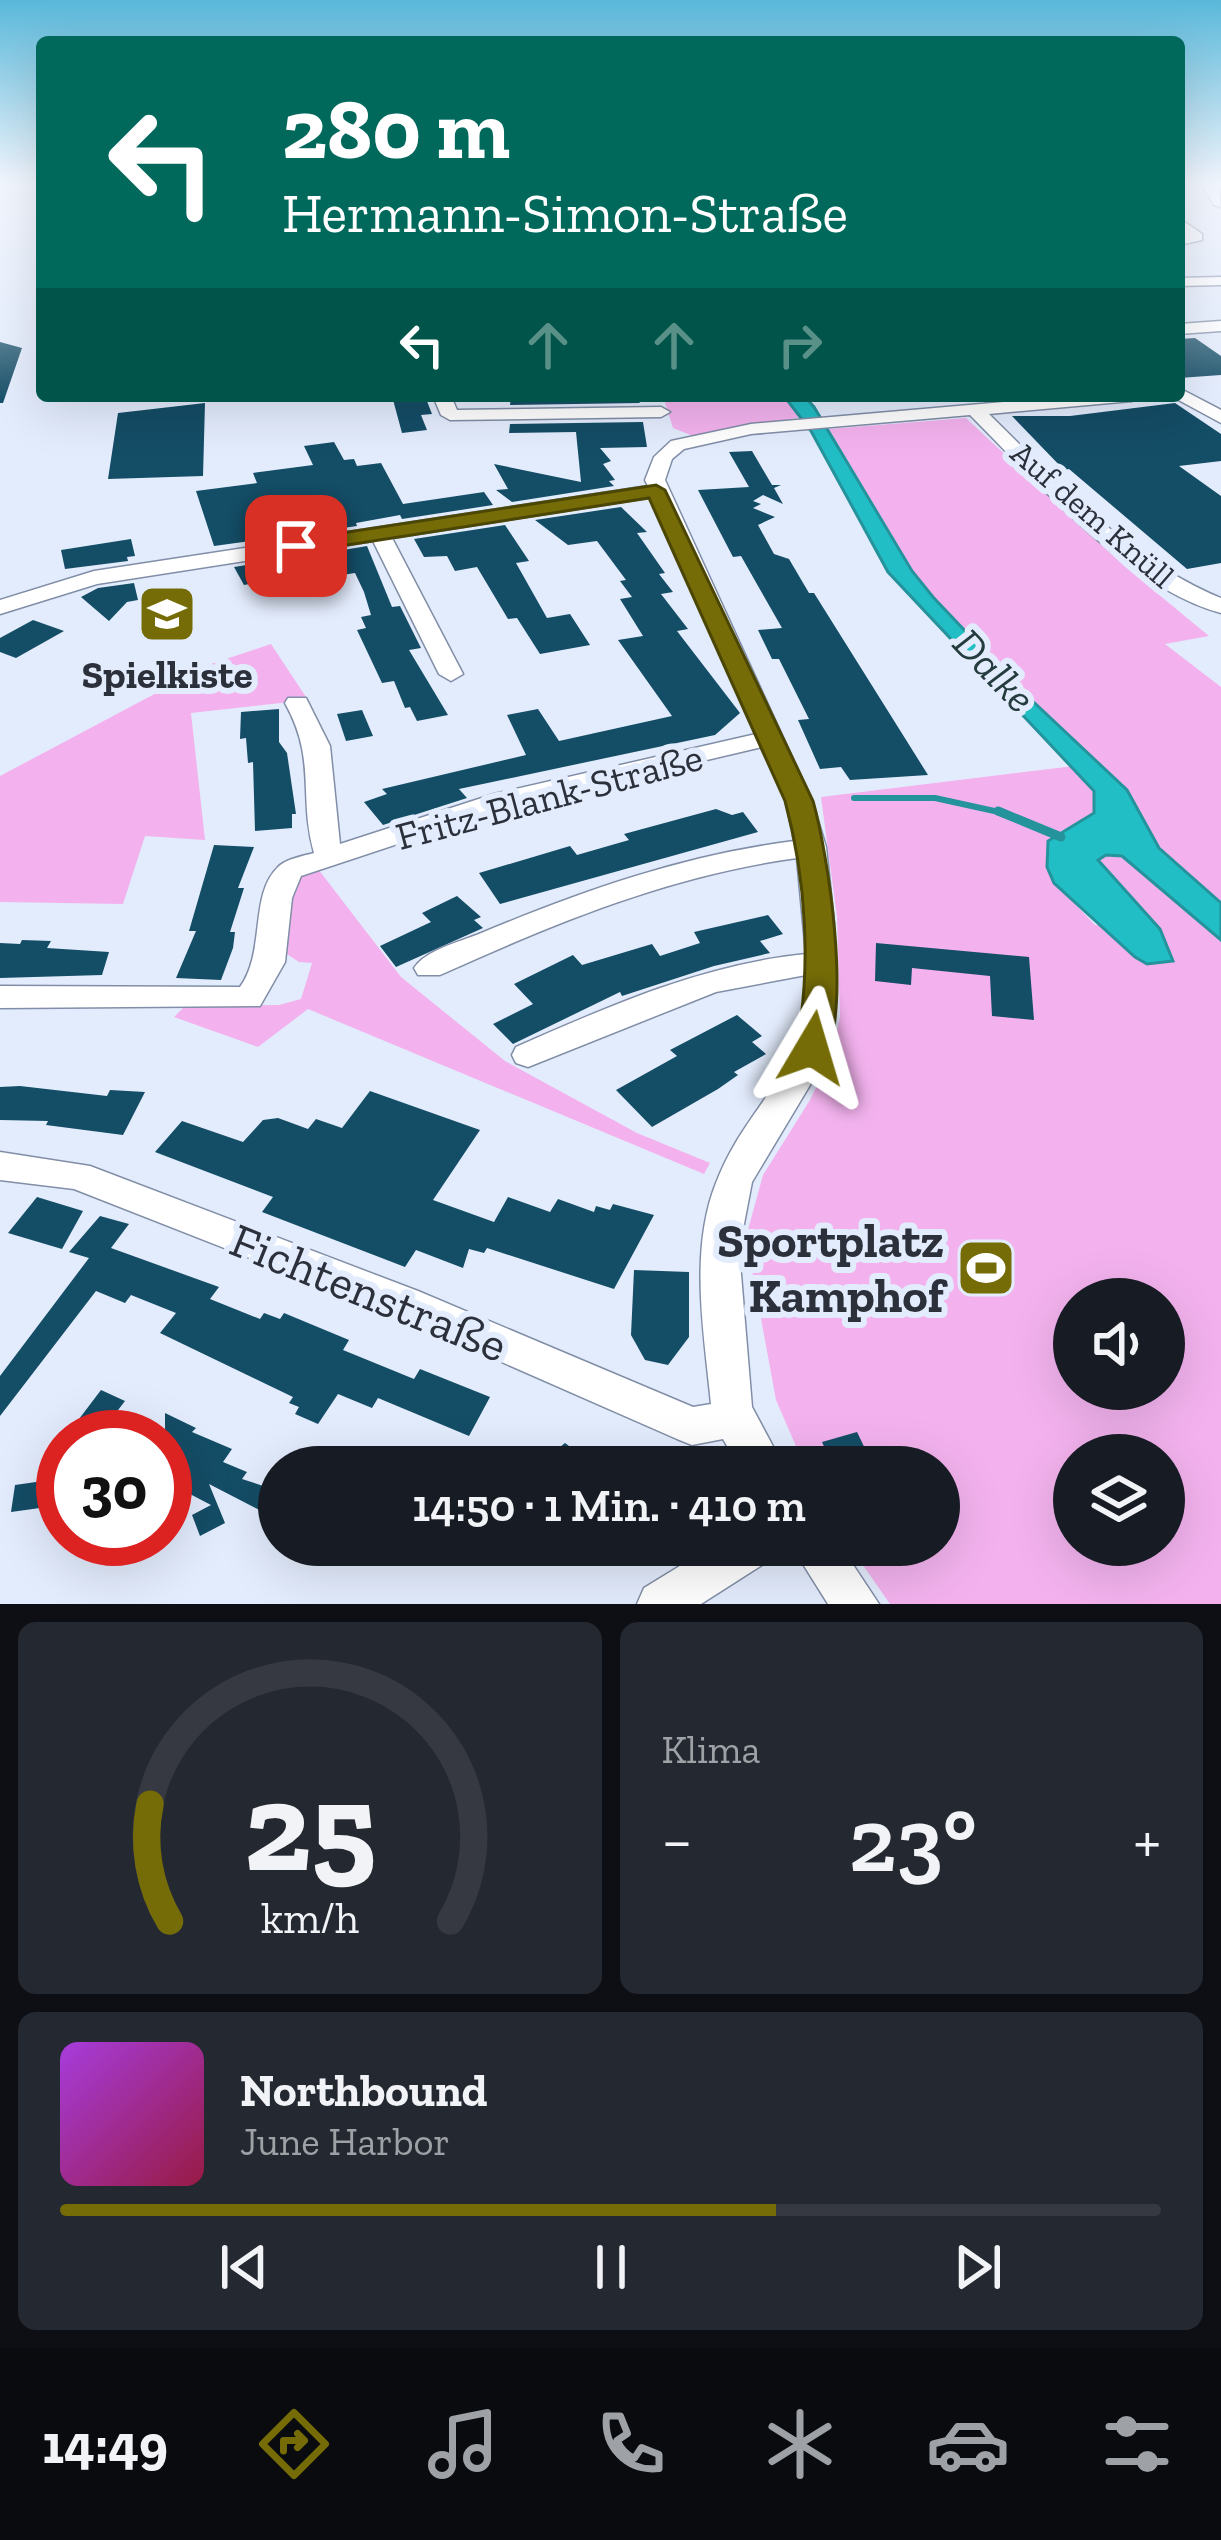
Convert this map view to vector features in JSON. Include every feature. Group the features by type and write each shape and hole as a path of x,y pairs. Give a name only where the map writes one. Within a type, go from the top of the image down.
{"street":[{"path":"1185,282 1221,281"},
{"path":"1185,329 1221,326"},
{"path":"1185,392 1221,388"},
{"path":"1185,397 1221,418"},
{"path":"445,402 450,415 659,404 656,419 665,438 678,445"},
{"path":"915,402 923,413"},
{"path":"751,1446 734,1418 721,1298 721,1232 735,1179 790,1093 812,1048 819,1014 819,963 812,847 799,801 656,490 663,458 678,445 795,423 1059,402"},
{"name":"Auf dem Knüll","path":"974,409 1130,553 1176,588 1221,606"},
{"path":"0,608 94,578 656,490"},
{"path":"380,534 451,674"},
{"path":"297,703 323,752 323,841 329,855"},
{"name":"Fritz-Blank-Straße","path":"0,997 249,998 265,980 277,951 278,889 290,870 504,800 770,738"},
{"path":"429,968 567,906 775,850 812,847"},
{"path":"528,1055 646,1006 789,964 819,963"},
{"name":"Fichtenstraße","path":"0,1166 77,1176 404,1302 692,1426 734,1418"},
{"path":"660,1604 721,1566"},
{"path":"828,1566 856,1604"}],"shaded area":[{"path":"665,402 789,402 802,417 693,436 673,428"},
{"path":"966,418 1124,566 1209,636 1165,644 1221,687 1221,903 1159,848 1127,790 1023,692 933,597 912,571 829,429"},
{"path":"271,644 308,700 191,713 205,840 145,836 123,904 0,902 0,776 211,664"},
{"name":"Sportplatz Kamphof","path":"1074,766 1094,791 1098,807 1085,820 1055,834 1055,883 1095,925 1160,929 1098,859 1122,856 1221,940 1221,1604 890,1604 864,1566 960,1566 960,1446 796,1446 776,1400 746,1237 763,1175 831,1056 840,1017 837,917 821,797"},
{"path":"315,865 401,977 505,1061 637,1133 710,1163 704,1174 308,1009 258,1047 174,1017 185,1006 279,1005 301,999 312,963 285,953 294,878"}],"water":[{"name":"Dalke","path":"789,402 809,402 814,407 912,571 933,597 1023,692 1127,790 1159,848 1221,903 1221,940 1122,856 1106,855 1098,860 1160,929 1173,961 1147,964 1135,957 1054,883 1047,867 1048,841 1094,813 1094,791 888,572 811,431"}],"building":[{"path":"1195,338 1221,356 1221,375 1185,378 1185,339"},
{"path":"0,342 22,348 3,403 0,403"},
{"path":"394,402 427,402 432,414 421,415 427,430 402,433"},
{"path":"510,402 640,403 510,405"},
{"path":"205,403 203,476 108,479 118,413"},
{"path":"1175,403 1221,434 1221,461 1179,466 1221,496 1221,563 1187,569 1069,469 1064,470 1012,416 1070,416"},
{"path":"643,422 647,447 600,448 611,461 603,464 614,486 512,502 496,490 508,489 494,464 581,482 576,432 509,433 510,424"},
{"path":"334,442 344,460 354,459 357,466 381,463 403,504 484,492 493,505 402,519 400,515 357,526 214,546 196,491 257,483 253,473 313,465 304,446"},
{"path":"752,451 772,485 781,485 774,488 783,504 763,495 753,501 761,504 753,508 775,517 758,525 774,554 789,559 809,593 814,593 928,775 850,780 841,767 820,769 798,720 809,719 779,659 772,659 758,630 782,628 741,556 733,557 698,490 749,487 729,452"},
{"path":"621,507 647,532 637,533 673,592 661,594 688,629 677,631 740,713 715,735 459,789 467,798 383,825 364,802 387,794 382,789 526,755 507,715 538,709 559,741 672,716 618,640 643,636 620,599 632,597 620,581 626,580 597,541 568,545 535,520"},
{"path":"505,525 529,561 516,563 547,618 570,614 590,645 540,654 517,618 508,619 477,567 455,571 447,556 424,557 414,539"},
{"path":"131,539 135,556 127,557 128,561 65,569 61,550"},
{"path":"367,546 392,607 400,606 421,648 409,650 448,715 417,721 410,707 405,708 394,681 382,683 357,630 366,628 361,617 371,615 364,592 355,573 342,575 332,552"},
{"path":"290,558 296,575 244,585 234,567"},
{"path":"134,583 138,600 127,602 109,621 81,597 98,588"},
{"path":"33,620 64,631 16,658 0,652 0,638"},
{"path":"279,709 279,742 287,753 296,814 292,814 292,828 255,831 253,762 248,763 246,738 240,739 241,712"},
{"path":"362,710 373,736 346,741 337,714"},
{"path":"716,809 732,815 743,812 758,832 500,904 479,873 570,846 577,855 629,840 624,834"},
{"path":"214,845 254,847 238,888 244,888 230,932 235,932 233,948 221,980 176,978 196,931 189,931"},
{"path":"457,896 481,917 474,920 483,928 396,967 380,946 431,922 422,913"},
{"path":"768,915 783,934 760,941 770,953 622,996 620,992 513,1044 493,1024 533,1004 514,984 573,955 582,965 652,944 660,956 700,943 694,932"},
{"path":"22,940 51,941 47,948 109,952 102,975 0,978 0,943 20,944"},
{"path":"876,943 1029,957 1034,1020 992,1016 990,976 912,968 911,985 875,981"},
{"path":"737,1015 762,1036 752,1042 766,1054 734,1072 738,1075 718,1089 652,1127 616,1090 677,1056 670,1050"},
{"path":"0,1087 107,1096 110,1090 145,1092 123,1135 46,1125 48,1121 0,1120"},
{"path":"370,1091 480,1130 433,1200 494,1222 508,1197 550,1212 558,1199 594,1212 596,1206 610,1210 613,1204 654,1215 614,1289 487,1248 484,1253 469,1249 463,1268 416,1250 405,1267 262,1212 273,1197 155,1152 182,1121 243,1142 263,1120 278,1118 308,1129 316,1119 342,1128"},
{"path":"37,1197 83,1211 62,1249 8,1233"},
{"path":"100,1216 129,1224 111,1248 219,1287 210,1299 260,1319 264,1313 280,1319 284,1313 349,1340 343,1350 414,1379 420,1369 490,1397 469,1436 378,1398 372,1408 338,1394 318,1424 295,1414 299,1407 289,1403 293,1397 160,1333 176,1313 131,1295 125,1303 96,1291 0,1416 0,1376 89,1258 69,1252"},
{"path":"634,1270 689,1272 689,1337 668,1365 645,1360 631,1335"},
{"path":"101,1390 125,1401 118,1410 86,1410"},
{"path":"192,1432 232,1449 223,1462 247,1472 242,1479 258,1484 258,1509 209,1484 225,1523 200,1536 192,1515 211,1505 192,1495"},
{"path":"857,1432 864,1446 824,1446 822,1442"},
{"path":"36,1482 36,1509 11,1512 15,1485"}],"waterway":[{"path":"854,798 935,798 1002,813"},
{"path":"998,811 1002,813"},
{"path":"1002,813 1008,814"},
{"path":"1002,813 1061,837"}],"place":[{"name":"Spielkiste","path":"167,614"},
{"name":"Sportplatz Kamphof","path":"986,1268"}],"route":[{"path":"296,546 656,490 799,801 812,847 819,1014 812,1048"}]}
